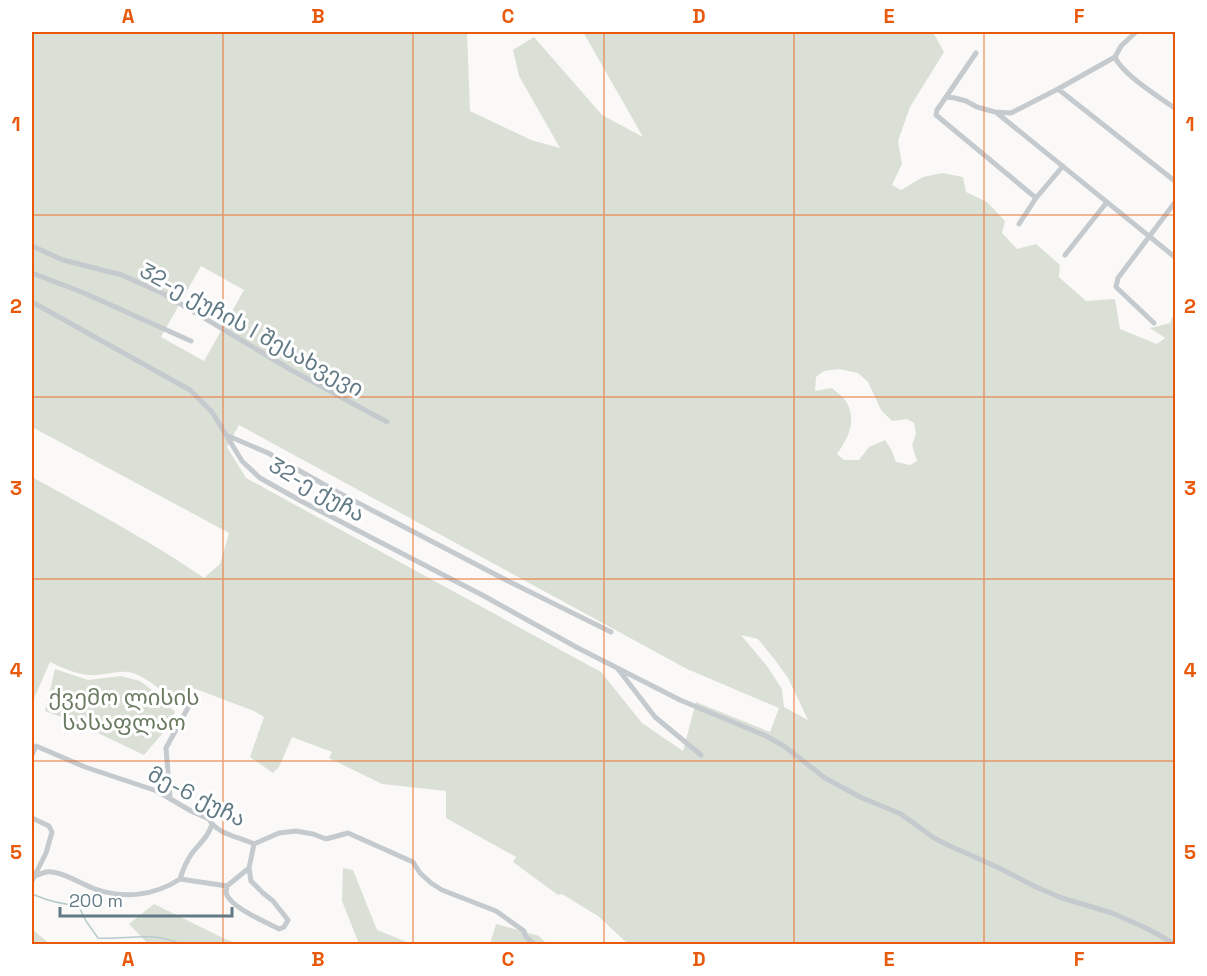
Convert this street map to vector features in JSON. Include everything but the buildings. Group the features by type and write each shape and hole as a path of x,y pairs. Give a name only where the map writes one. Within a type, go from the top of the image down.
{"street":[{"path":"1125,32 1134,34"},
{"path":"946,97 966,101 977,107 1011,113 1114,57 1121,46 1134,34"},
{"path":"976,52 937,110 936,115 1036,198"},
{"path":"1114,57 1125,71 1176,109"},
{"path":"1058,89 1176,182"},
{"path":"995,111 1176,258"},
{"path":"1019,224 1036,198 1063,166"},
{"path":"1154,323 1116,287 1118,278 1176,201"},
{"path":"1065,255 1107,202"},
{"name":"32-ე ქუჩის I შესახვევი","path":"32,246 63,260 122,276 164,294 293,371 387,422"},
{"path":"32,273 191,340"},
{"name":"32-ე ქუჩა","path":"32,302 190,390 212,412 242,461 260,478 494,601 578,648 680,700 766,736 784,746 825,778 900,814 934,838 1062,898 1112,913 1148,929 1175,945"},
{"path":"225,435 268,453 339,493 611,632"},
{"path":"617,667 655,717 701,755"},
{"path":"170,798 166,748 190,704"},
{"name":"მე-6 ქუჩა","path":"32,755 34,744 85,767 157,791 191,811 210,819 212,824 225,833 254,844 279,833 296,831 326,839 348,833 413,861 420,873 431,883 442,890 496,911 524,931 526,937 534,945"},
{"path":"32,818 49,826 52,832 46,853 32,879"},
{"path":"180,879 183,866 210,832 212,824"},
{"path":"249,868 227,886 226,892 230,901 279,928 284,927 288,920 273,900 251,881 249,868 254,844"},
{"path":"32,879 44,872 53,872 96,889 139,895 167,887 180,879 227,886"}],"green space":[{"path":"32,32 467,32 470,111 531,140 560,148 519,76 513,50 534,37 602,115 643,137 583,32 937,32 934,34 944,52 910,107 898,141 902,164 892,185 901,190 923,177 942,173 963,177 966,192 987,202 1005,221 1002,233 1017,249 1036,244 1060,265 1059,277 1086,301 1115,299 1120,329 1157,344 1165,338 1150,328 1170,323 1175,311 1175,944 628,944 598,916 562,894 558,895 513,862 516,857 446,818 446,791 382,784 329,758 332,752 292,737 279,767 273,773 250,757 264,717 254,711 193,688 177,707 168,696 141,676 128,672 85,674 50,662 32,703 32,477 141,538 204,578 220,564 229,533 32,427","holes":["201,266 244,290 204,361 161,337","839,369 858,373 868,382 881,410 892,421 907,419 914,423 916,434 912,445 917,461 910,465 896,462 885,440 869,447 859,460 844,460 837,454 848,435 851,415 846,401 832,388 815,391 816,377 824,371","239,425 687,669 779,708 770,732 696,702 683,751 642,723 601,672 246,478 227,447","741,635 758,639 775,660 788,678 808,720 784,707 782,689 767,666"]},
{"name":"ქვემო ლისის სასაფლაო","path":"55,669 88,680 121,676 140,681 175,712 168,727 144,755 77,723 45,711"},
{"path":"343,868 353,870 377,930 412,944 359,944 342,901"},
{"path":"154,904 239,944 148,944 129,924"},
{"path":"496,924 539,936 547,944 490,944"},
{"path":"32,929 50,944 32,944"}],"waterway":[{"path":"32,894 54,902 78,905 98,938 150,937 180,944"}]}
